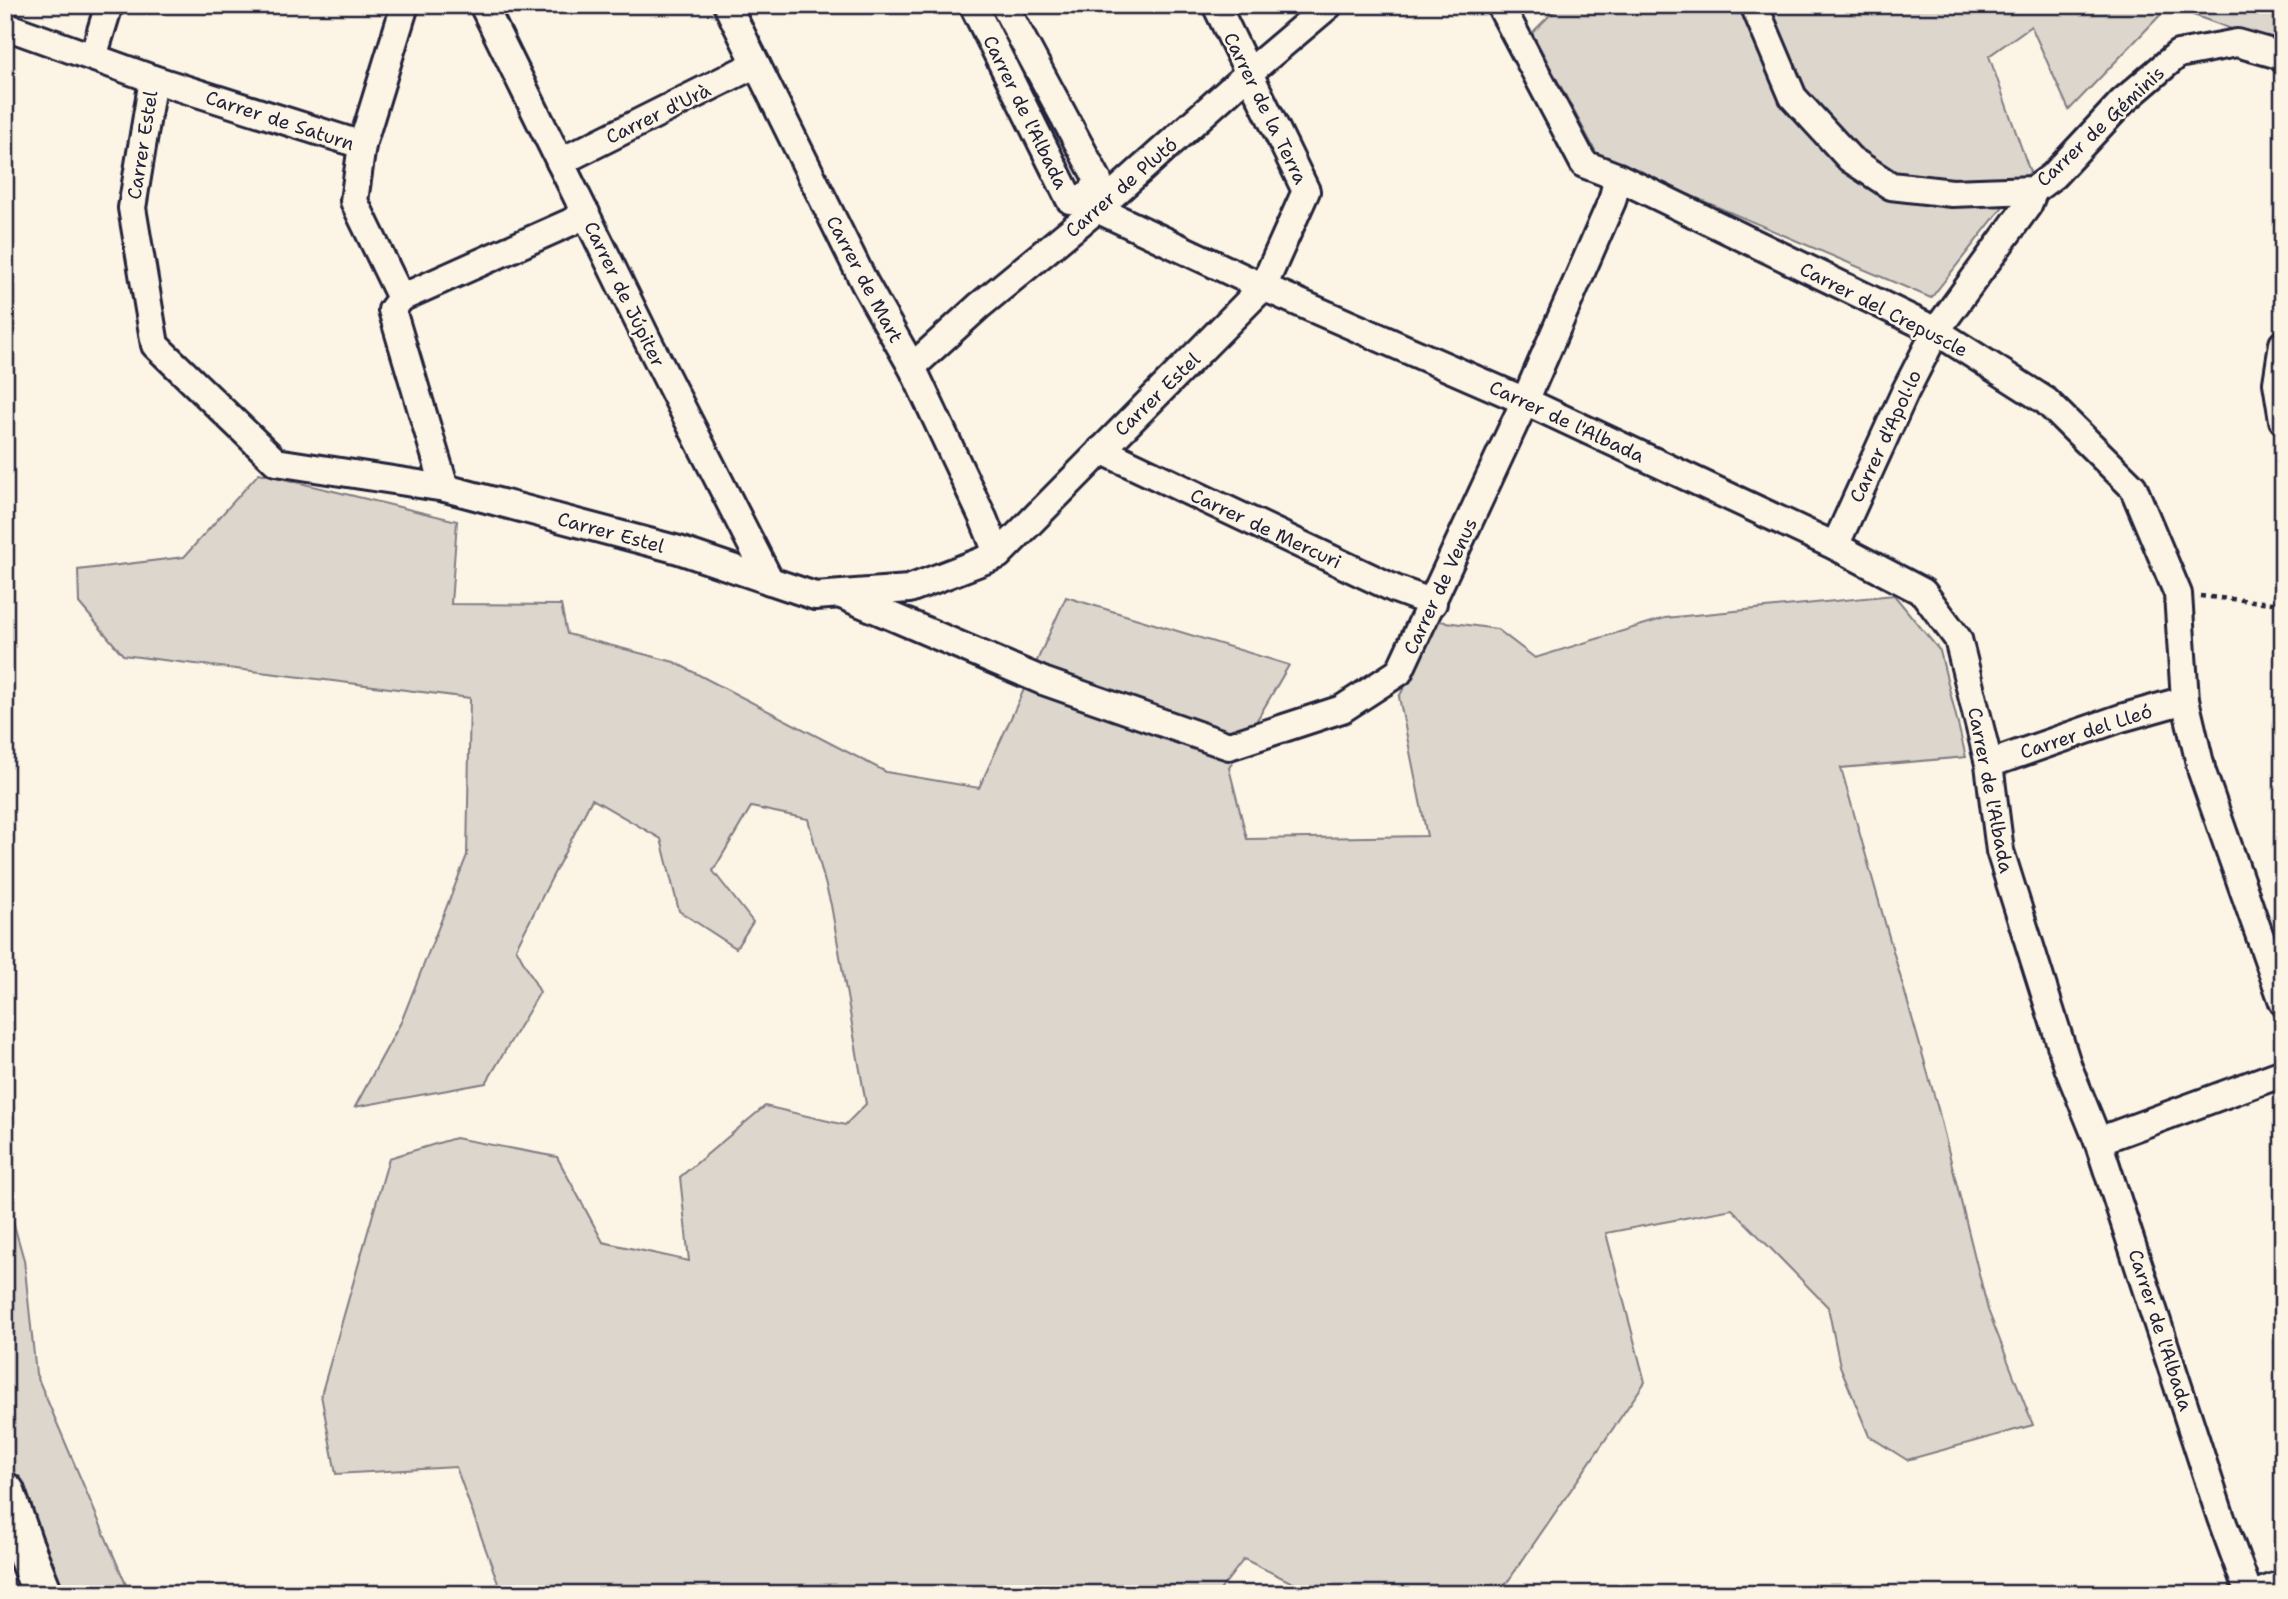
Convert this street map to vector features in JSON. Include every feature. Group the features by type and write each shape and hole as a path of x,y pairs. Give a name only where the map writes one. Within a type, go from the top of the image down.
{"highway":[{"path":"5,1492 44,1594"}],"street":[{"path":"93,57 108,5"},
{"path":"362,145 405,5"},
{"name":"Carrer de Júpiter","path":"483,5 770,581"},
{"name":"Carrer de l'Albada","path":"973,5 1070,200 1093,203 1263,287 1525,401 1835,546 1923,592 1958,639 1989,764 2000,851 2068,1068 2098,1141 2221,1518 2249,1594"},
{"name":"Carrer de l'Albada","path":"1004,5 1098,180 1093,203"},
{"name":"Carrer de la Terra","path":"1216,5 1306,191 1263,287"},
{"name":"Carrer de Plutó","path":"912,367 1093,203 1329,5"},
{"name":"Carrer del Crepuscle","path":"1500,5 1584,164 1618,177 1936,331 2046,401 2133,487 2178,594 2185,700 2202,772 2283,1002"},
{"name":"Carrer de Géminis","path":"1754,5 1793,97 1850,159 1891,186 1952,193 2034,190 2054,175 2122,102 2178,54 2237,43 2279,55 2283,59"},
{"name":"Carrer de Mart","path":"736,8 756,64 865,284 912,367 998,555"},
{"name":"Carrer de Saturn","path":"14,29 153,79 362,145 354,201 401,298"},
{"name":"Carrer d'Urà","path":"560,162 756,64"},
{"name":"Carrer Estel","path":"153,79 132,208 155,345 276,462 445,488 678,550 815,596 909,589 998,555 1263,287"},
{"name":"Carrer de Venus","path":"840,594 1043,681 1229,746 1342,709 1399,672 1525,401 1612,201 1618,177"},
{"name":"Carrer d'Apol·lo","path":"1835,546 1905,392 1936,331 2028,205 2034,190"},
{"path":"445,488 392,310 401,298 586,213"},
{"path":"2283,344 2277,383 2283,420"},
{"name":"Carrer de Mercuri","path":"1101,450 1395,589 1433,603"},
{"name":"Carrer del Lleó","path":"1989,764 2121,718 2185,700"},
{"path":"2098,1141 2283,1073"},
{"path":"2255,1594 2283,1584"}],"path":[{"path":"2178,594 2283,604"}],"shaded area":[{"path":"1560,5 2283,5 2283,48 2169,6 2069,110 2031,26 1989,56 2030,172 1931,298 1598,156 1532,33"},
{"path":"259,473 457,521 451,604 561,605 567,634 674,662 886,772 979,788 1066,597 1289,665 1229,768 1247,839 1427,836 1399,697 1439,621 1497,629 1535,658 1665,618 1894,595 1940,651 1966,757 1841,768 1938,1109 1988,1310 2033,1425 1907,1460 1869,1436 1840,1366 1828,1307 1732,1209 1606,1233 1645,1382 1504,1587 1490,1594 1315,1594 1244,1559 1217,1594 502,1594 456,1467 336,1474 321,1395 389,1158 455,1138 557,1157 603,1242 689,1261 680,1177 765,1106 845,1125 866,1104 831,905 808,819 751,807 713,871 753,922 736,948 679,911 661,839 592,799 516,948 540,992 486,1083 355,1107 401,1022 467,855 470,698 123,655 79,603 78,570 184,557"},
{"path":"5,1193 24,1260 36,1374 130,1594 59,1594 5,1461"}]}
